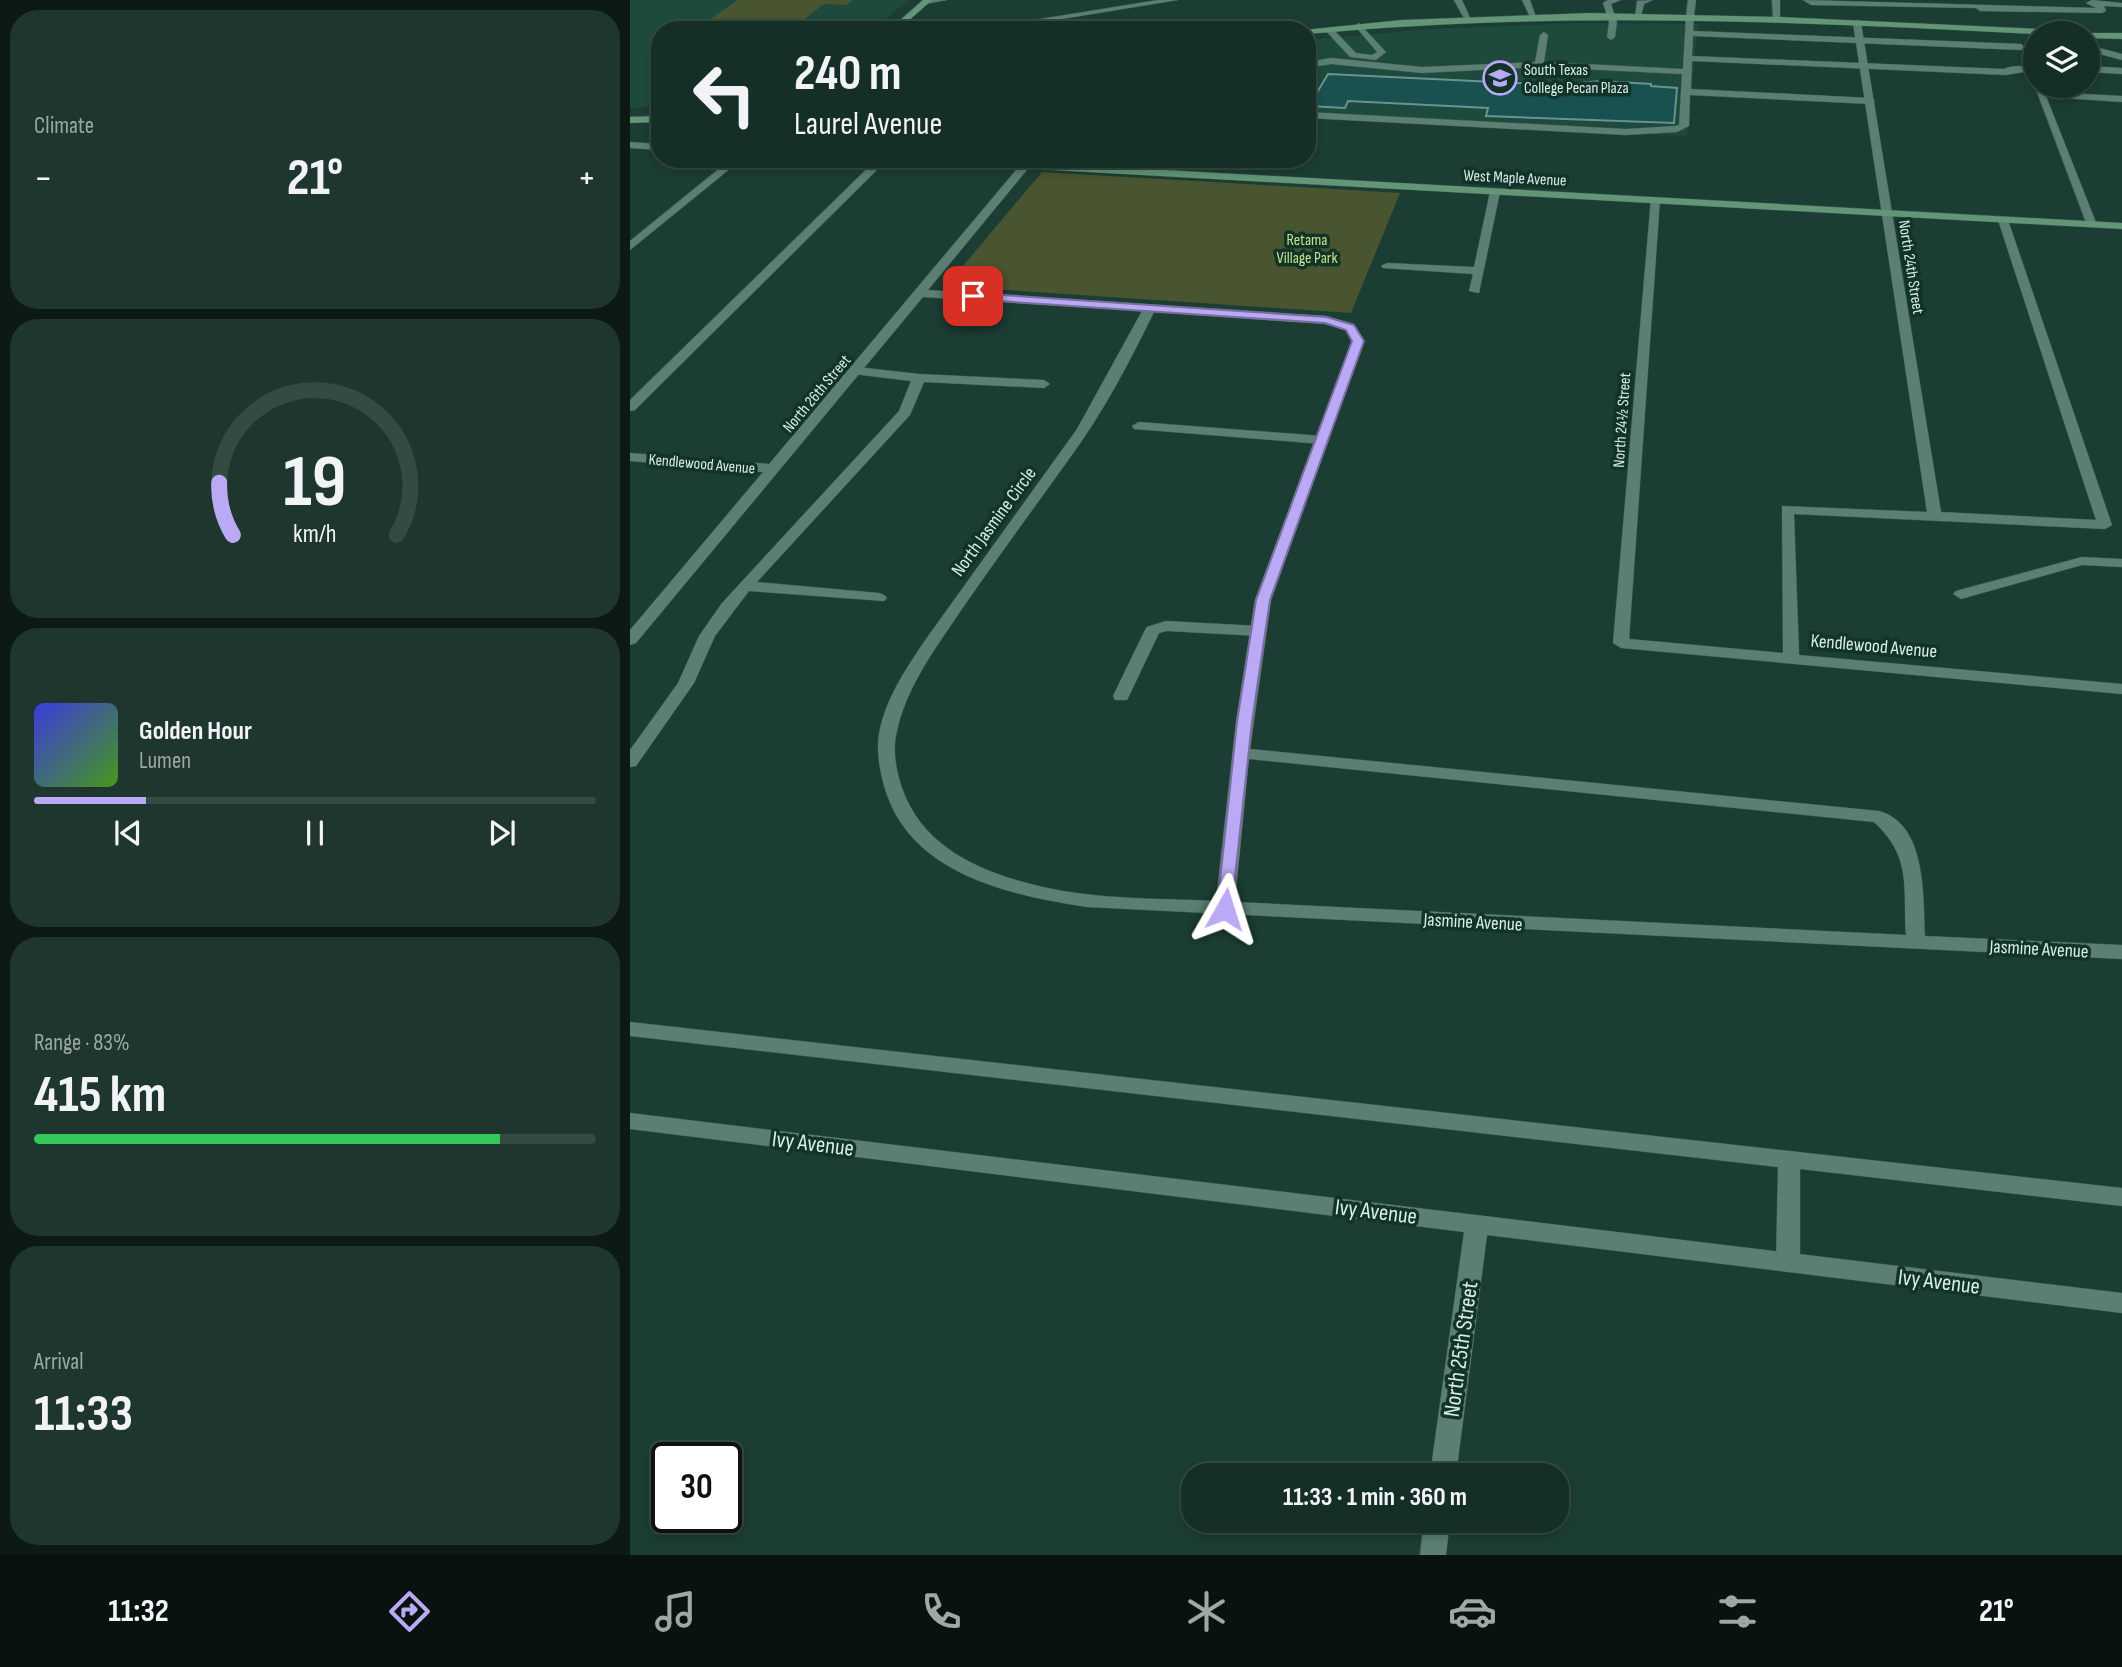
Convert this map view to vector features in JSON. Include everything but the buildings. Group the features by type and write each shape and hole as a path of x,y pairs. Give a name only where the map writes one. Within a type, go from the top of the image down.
{"street":[{"path":"903,21 926,1 943,0"},
{"path":"1035,21 1174,0"},
{"path":"1458,0 1468,18"},
{"path":"1526,0 1532,15"},
{"path":"1611,37 1613,22 1607,3 1617,0"},
{"path":"1638,14 1640,3 1649,0"},
{"path":"1316,115 1626,132 1677,129 1684,126 1692,0"},
{"path":"1776,0 1777,19"},
{"path":"1807,0 1811,3 1896,2 2092,13 2102,11 2095,1"},
{"path":"2013,0 2095,1 2122,5"},
{"path":"1978,5 1987,29"},
{"path":"1316,31 1468,18 1638,14 2023,32"},
{"name":"North 24th Street","path":"1857,23 1935,517"},
{"path":"1359,26 1358,43 1353,55 1422,70 1539,65 1687,72"},
{"path":"1328,29 1382,52 1376,61"},
{"path":"2015,31 2023,52"},
{"path":"1689,33 2021,47"},
{"path":"1539,65 1544,35"},
{"path":"2100,35 2122,36"},
{"path":"1822,38 1825,63"},
{"path":"1996,46 2006,72"},
{"path":"2100,51 2122,57"},
{"path":"1688,58 2006,72 2011,69 2023,70"},
{"path":"1316,64 1376,61"},
{"path":"2100,70 2122,71"},
{"path":"1686,92 1870,101"},
{"path":"2042,98 2092,225"},
{"path":"2100,98 2122,99"},
{"path":"630,121 651,120"},
{"path":"630,145 651,146"},
{"path":"630,247 726,168"},
{"path":"630,407 874,168"},
{"name":"North 26th Street","path":"630,640 1024,168"},
{"name":"West Maple Avenue","path":"1078,168 2122,226"},
{"path":"1475,291 1495,192"},
{"name":"North 24½ Street","path":"1621,643 1655,200"},
{"path":"1791,659 1787,509 2105,525 2003,220"},
{"path":"1387,266 1479,271"},
{"path":"922,293 1326,320 1350,327 1358,341 1263,600 1241,753 1225,909"},
{"name":"North Jasmine Circle","path":"887,764 889,728 922,657 973,580 1093,416 1150,308"},
{"path":"857,371 919,378 1044,384"},
{"path":"630,762 686,683 707,636 745,586 905,412 919,378"},
{"path":"1139,426 1322,440"},
{"name":"Kendlewood Avenue","path":"630,457 775,469"},
{"path":"1961,594 2082,561 2122,563"},
{"path":"745,586 879,598"},
{"path":"1121,696 1153,630 1166,626 1259,631"},
{"name":"Kendlewood Avenue","path":"1621,643 2122,689"},
{"path":"1241,753 1879,817 1900,836 1911,859 1916,942"},
{"name":"Jasmine Avenue","path":"887,764 892,791 903,816 926,841 992,881 1038,894 1087,901 1225,909 2122,952"},
{"path":"630,1029 2122,1197"},
{"name":"Ivy Avenue","path":"630,1121 2122,1303"},
{"path":"1788,1262 1790,1160"},
{"name":"North 25th Street","path":"1445,1463 1477,1223"},
{"path":"1433,1555 1436,1533"}],"shaded area":[{"path":"630,0 909,0 883,21 651,21 651,107 630,108"},
{"name":"South Texas College Pecan Plaza","path":"1580,23 1698,24 1687,136 1316,116 1316,39 1431,29"}],"green space":[{"path":"738,0 853,0 847,5 824,4 802,21 707,21"},
{"name":"Retama Village Park","path":"1042,172 1400,193 1351,313 946,286"}],"place":[{"name":"South Texas College Pecan Plaza","path":"1500,78"}],"route":[{"path":"973,296 1326,320 1350,327 1358,341 1263,600 1244,722 1225,909"}]}
